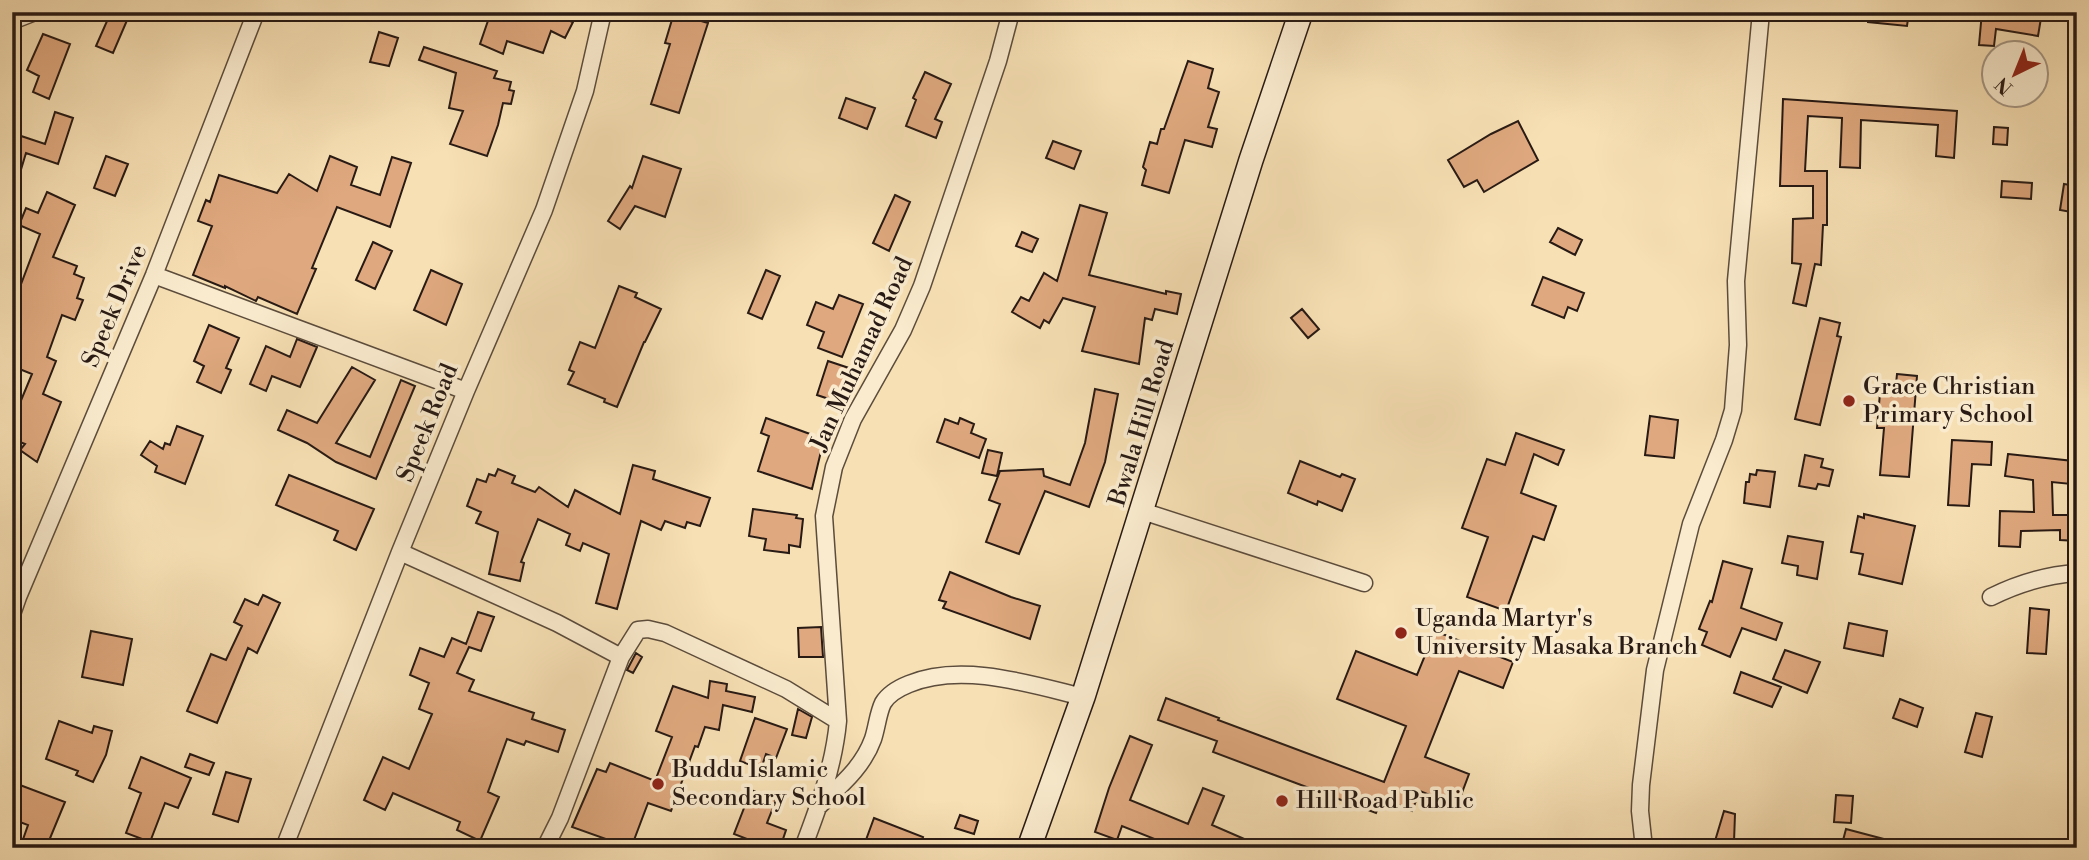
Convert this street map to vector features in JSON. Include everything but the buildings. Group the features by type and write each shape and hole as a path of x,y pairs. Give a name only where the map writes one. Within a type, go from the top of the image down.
{"street":[{"path":"12,21 35,12"},
{"name":"Speek Drive","path":"12,614 15,596 154,275 256,12"},
{"name":"Speek Road","path":"284,848 400,552 544,211 585,91 603,12"},
{"name":"Jan Muhamad Road","path":"803,848 820,804 835,747 838,721 824,516 834,467 853,419 903,330 922,286 998,61 1011,12"},
{"name":"Bwala Hill Road","path":"1029,848 1083,697 1251,160 1301,12"},
{"path":"1644,848 1640,811 1641,785 1655,670 1691,524 1733,410 1738,355 1736,281 1761,12"},
{"path":"154,275 466,391"},
{"path":"1142,511 1364,583"},
{"path":"400,552 557,623 621,657"},
{"path":"1992,597 2015,585 2056,574 2077,573"},
{"path":"545,848 560,818 621,657 638,631 660,631 786,689 838,721"},
{"path":"820,804 853,775 873,738 883,703 889,696 917,680 954,674 1012,680 1083,697"}],"place":[{"name":"Grace Christian Primary School","path":"1849,401"},
{"name":"Uganda Martyr's University Masaka Branch","path":"1401,633"},
{"name":"Buddu Islamic Secondary School","path":"658,784"},
{"name":"Hill Road Public","path":"1282,801"}]}
